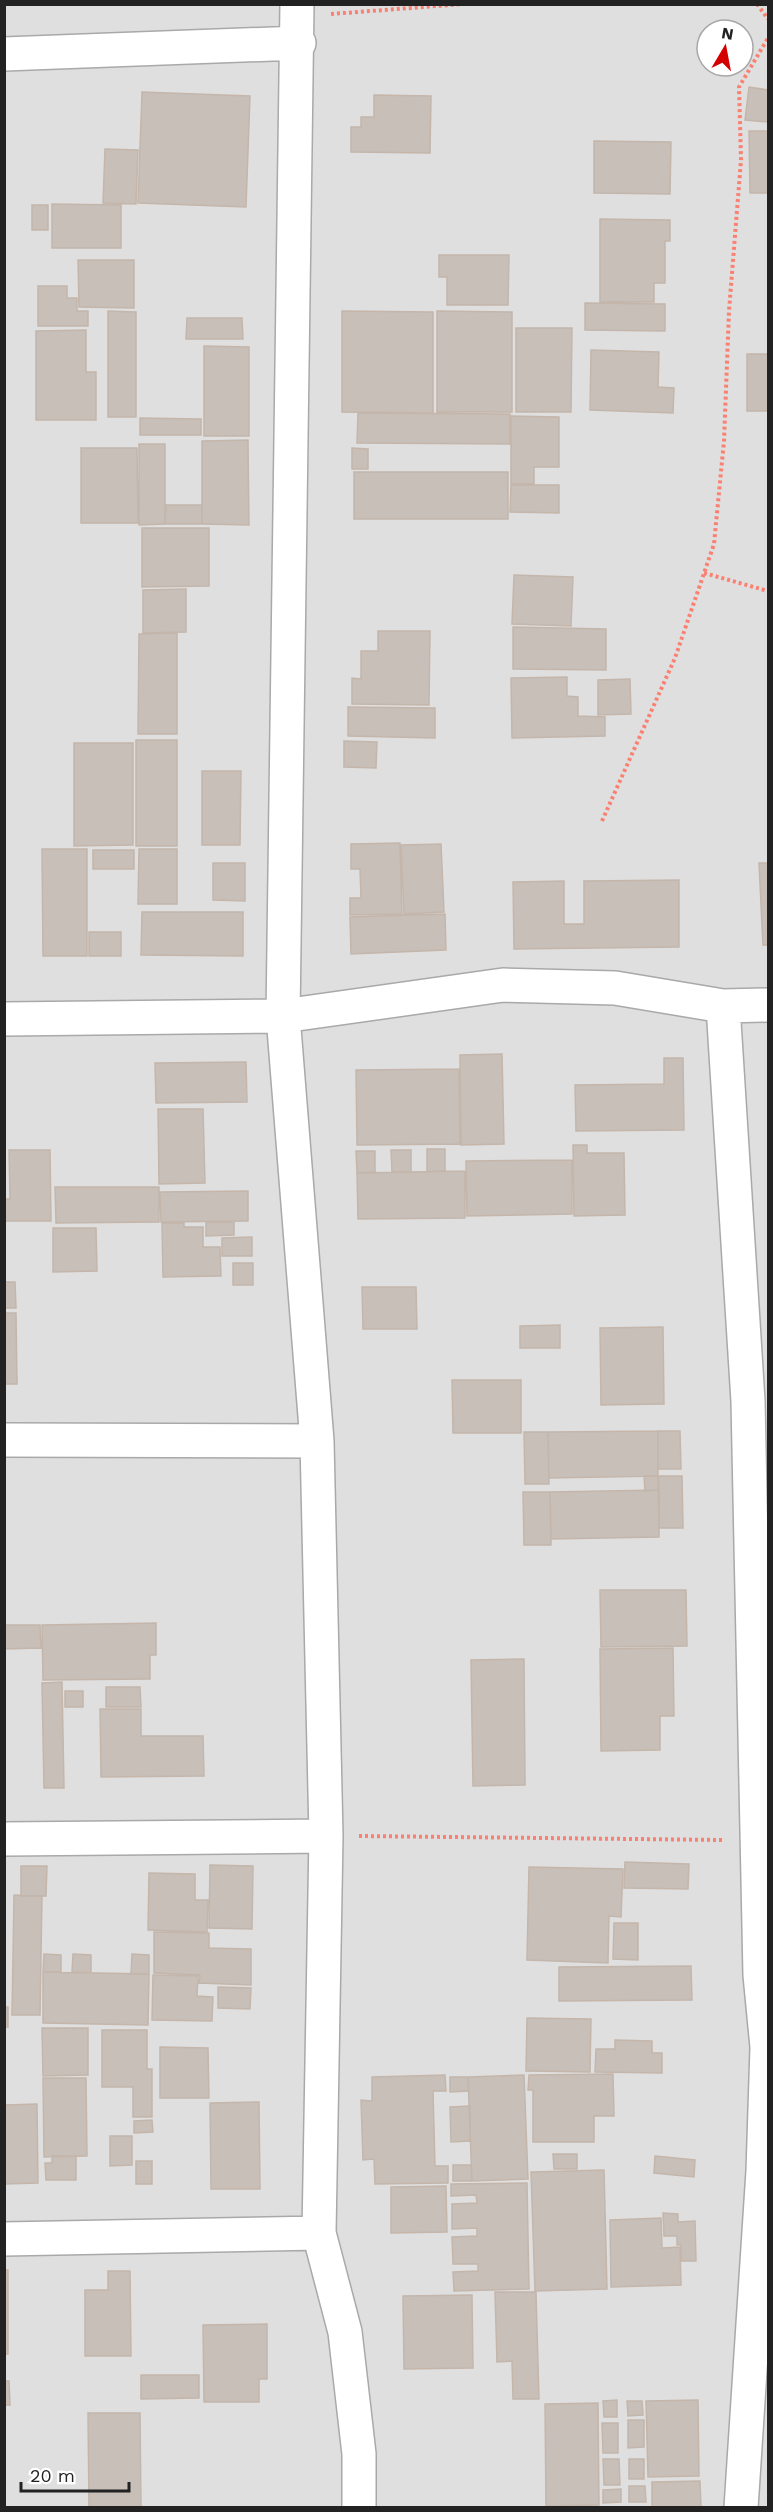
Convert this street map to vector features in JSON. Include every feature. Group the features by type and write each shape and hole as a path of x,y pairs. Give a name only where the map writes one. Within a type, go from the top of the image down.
{"street":[{"path":"4,54 298,21 284,1016 317,1441 326,1836 319,2233 345,2332 359,2454 359,2508"},
{"path":"4,1019 284,1016 503,985 615,988 723,1006 768,1005"},
{"path":"723,1006 758,1401 760,1975 766,2058 763,2171 741,2508"},
{"path":"4,1440 317,1441"},
{"path":"4,1839 326,1836"},
{"path":"4,2239 319,2233"}],"path":[{"path":"298,21 453,7 464,4"},
{"path":"757,4 768,19"},
{"path":"602,821 675,658 714,544 724,441 729,311 741,160 739,87 768,38"},
{"path":"704,573 768,591"},
{"path":"326,1836 759,1840"}],"shaded area":[{"path":"5,5 768,5 768,2507 5,2507"}],"building":[{"path":"749,87 768,90 768,122 745,120"},
{"path":"142,92 250,96 246,207 138,203"},
{"path":"374,95 431,96 430,153 351,152 351,127 361,127 361,117 374,117"},
{"path":"749,131 768,131 768,193 750,193"},
{"path":"594,141 671,142 670,194 594,193"},
{"path":"105,149 138,150 136,204 103,203"},
{"path":"52,204 121,205 121,248 52,248"},
{"path":"32,205 48,205 48,230 32,230"},
{"path":"600,219 670,220 670,241 665,241 665,283 654,283 654,302 600,302"},
{"path":"439,255 509,255 508,305 447,305 447,277 439,277"},
{"path":"78,260 134,260 134,308 79,307"},
{"path":"38,286 67,286 67,298 77,298 77,311 88,311 88,326 38,326"},
{"path":"585,303 665,304 665,331 585,330"},
{"path":"108,311 136,312 136,417 108,417"},
{"path":"342,311 433,312 433,413 342,412"},
{"path":"437,311 512,312 512,412 437,412"},
{"path":"187,318 242,318 243,339 186,339"},
{"path":"516,328 572,328 571,412 516,412"},
{"path":"86,330 86,372 96,372 96,420 36,420 36,331"},
{"path":"204,346 249,347 249,436 204,436"},
{"path":"591,350 659,352 658,387 674,388 673,413 590,410"},
{"path":"747,354 768,354 768,411 747,411"},
{"path":"358,413 510,414 510,444 357,443"},
{"path":"511,416 559,417 559,467 534,467 534,484 511,484"},
{"path":"140,418 201,419 201,435 140,435"},
{"path":"248,440 249,525 202,524 202,441"},
{"path":"139,444 165,444 165,524 139,525"},
{"path":"81,448 137,448 138,523 81,523"},
{"path":"352,448 368,449 368,469 352,469"},
{"path":"354,472 508,472 508,519 354,519"},
{"path":"511,485 559,485 559,513 510,512"},
{"path":"166,505 202,505 202,524 165,524"},
{"path":"142,528 209,528 209,586 142,587"},
{"path":"514,575 573,577 571,626 512,624"},
{"path":"186,589 186,632 143,633 143,590"},
{"path":"513,627 606,629 606,670 513,669"},
{"path":"378,631 430,631 429,705 352,704 352,678 361,679 361,651 378,651"},
{"path":"177,633 177,734 138,734 139,634"},
{"path":"567,677 567,696 578,697 578,716 605,717 605,736 512,738 511,678"},
{"path":"630,679 631,714 598,715 598,680"},
{"path":"348,707 435,708 435,738 348,736"},
{"path":"136,740 177,740 177,846 136,846"},
{"path":"344,741 377,742 376,768 344,767"},
{"path":"74,743 133,743 133,845 74,846"},
{"path":"202,771 241,771 240,845 202,845"},
{"path":"400,843 402,914 350,915 350,898 361,898 360,869 351,869 351,844"},
{"path":"441,844 444,912 404,914 401,845"},
{"path":"42,849 87,849 87,956 43,956"},
{"path":"139,849 177,849 177,904 138,904"},
{"path":"93,850 134,850 134,869 93,869"},
{"path":"213,863 245,863 245,901 213,900"},
{"path":"759,863 768,863 768,945 763,945"},
{"path":"679,880 679,947 514,949 513,882 564,881 564,924 584,924 584,881"},
{"path":"142,912 243,912 243,956 141,955"},
{"path":"445,914 446,950 351,954 350,917"},
{"path":"89,932 121,932 121,956 89,956"},
{"path":"502,1054 504,1144 461,1145 460,1055"},
{"path":"664,1058 683,1058 684,1130 576,1131 575,1085 664,1084"},
{"path":"246,1062 247,1102 156,1103 155,1063"},
{"path":"459,1069 460,1144 357,1145 356,1070"},
{"path":"158,1109 203,1109 205,1183 159,1184"},
{"path":"573,1145 587,1145 587,1153 624,1153 625,1215 574,1216"},
{"path":"427,1149 445,1149 445,1171 427,1172"},
{"path":"9,1150 50,1150 51,1221 4,1221 4,1199 10,1199"},
{"path":"391,1150 411,1150 411,1172 392,1172"},
{"path":"356,1151 375,1151 375,1172 357,1173"},
{"path":"572,1160 572,1214 467,1216 466,1161"},
{"path":"465,1171 465,1218 358,1219 357,1173"},
{"path":"55,1187 159,1187 159,1222 56,1223"},
{"path":"248,1191 248,1221 161,1222 160,1192"},
{"path":"206,1222 234,1222 234,1235 206,1236"},
{"path":"162,1223 184,1223 184,1227 203,1227 203,1247 220,1247 221,1276 163,1277"},
{"path":"53,1228 96,1228 97,1271 53,1272"},
{"path":"252,1237 252,1256 222,1256 222,1238"},
{"path":"233,1263 253,1263 253,1285 233,1285"},
{"path":"4,1282 15,1282 16,1308 4,1308"},
{"path":"362,1287 416,1287 417,1329 363,1329"},
{"path":"4,1313 16,1313 17,1384 4,1384"},
{"path":"560,1325 560,1348 520,1348 520,1326"},
{"path":"663,1327 664,1404 601,1405 600,1328"},
{"path":"452,1380 521,1380 521,1433 453,1433"},
{"path":"658,1431 680,1431 681,1469 658,1469"},
{"path":"658,1431 658,1476 549,1478 548,1432"},
{"path":"524,1432 548,1432 549,1484 525,1484"},
{"path":"644,1476 658,1476 659,1490 645,1491"},
{"path":"658,1476 682,1476 683,1528 659,1528"},
{"path":"659,1490 659,1537 551,1539 550,1492"},
{"path":"523,1492 550,1492 551,1545 524,1545"},
{"path":"600,1590 686,1590 687,1646 601,1647"},
{"path":"156,1623 156,1655 150,1655 150,1679 43,1680 42,1625"},
{"path":"4,1625 40,1625 41,1648 4,1649"},
{"path":"673,1648 674,1716 660,1716 660,1750 601,1751 600,1649"},
{"path":"524,1659 525,1785 473,1786 471,1660"},
{"path":"62,1682 64,1788 44,1788 42,1683"},
{"path":"106,1687 140,1687 141,1707 106,1707"},
{"path":"65,1691 83,1691 83,1707 65,1707"},
{"path":"100,1709 141,1709 141,1736 203,1736 204,1776 101,1777"},
{"path":"625,1862 689,1864 688,1889 624,1888"},
{"path":"210,1865 253,1866 252,1929 209,1928"},
{"path":"21,1866 47,1866 46,1896 21,1896"},
{"path":"529,1867 623,1869 621,1917 609,1916 608,1963 527,1960"},
{"path":"149,1873 195,1874 195,1900 208,1900 207,1932 148,1930"},
{"path":"14,1895 42,1896 40,2015 12,2015"},
{"path":"614,1923 638,1923 638,1960 613,1959"},
{"path":"154,1932 209,1933 209,1948 251,1949 251,1985 199,1983 200,1975 154,1973"},
{"path":"44,1954 61,1955 61,1972 43,1972"},
{"path":"73,1954 91,1955 91,1973 72,1972"},
{"path":"132,1954 149,1955 149,1974 131,1974"},
{"path":"691,1966 692,2000 559,2001 559,1967"},
{"path":"43,1972 149,1974 148,2025 43,2023"},
{"path":"153,1975 198,1976 197,1996 213,1997 212,2021 152,2020"},
{"path":"218,1987 251,1988 250,2009 218,2008"},
{"path":"4,2007 8,2007 8,2027 4,2027"},
{"path":"527,2018 591,2019 590,2072 526,2071"},
{"path":"42,2028 88,2028 88,2075 43,2076"},
{"path":"102,2030 147,2030 147,2069 152,2069 152,2117 133,2117 133,2087 102,2087"},
{"path":"615,2040 652,2041 652,2053 662,2053 662,2073 595,2072 596,2049 615,2049"},
{"path":"160,2047 208,2048 209,2098 160,2098"},
{"path":"613,2074 614,2116 594,2116 594,2142 533,2142 533,2090 528,2090 529,2075"},
{"path":"445,2075 446,2091 433,2091 435,2166 448,2166 448,2183 375,2184 374,2159 363,2160 361,2100 372,2101 372,2077"},
{"path":"524,2075 528,2179 472,2181 468,2077"},
{"path":"450,2077 468,2077 469,2091 450,2092"},
{"path":"43,2078 86,2078 87,2156 44,2157"},
{"path":"259,2102 260,2189 211,2189 210,2103"},
{"path":"37,2104 38,2183 4,2184 4,2105"},
{"path":"470,2106 470,2141 451,2142 450,2107"},
{"path":"152,2120 153,2132 134,2133 134,2121"},
{"path":"110,2136 132,2136 132,2165 110,2166"},
{"path":"553,2154 577,2154 577,2169 554,2169"},
{"path":"52,2156 76,2156 76,2180 46,2180 45,2163 52,2163"},
{"path":"655,2156 695,2160 694,2177 654,2173"},
{"path":"136,2161 152,2161 152,2184 136,2184"},
{"path":"453,2165 471,2165 472,2181 453,2181"},
{"path":"604,2170 607,2289 535,2291 531,2172"},
{"path":"527,2183 529,2289 454,2291 453,2272 478,2271 478,2264 453,2264 452,2237 477,2236 477,2228 452,2229 452,2204 477,2203 476,2195 451,2196 451,2184"},
{"path":"446,2186 447,2232 391,2233 391,2187"},
{"path":"663,2213 678,2214 678,2222 695,2221 696,2261 681,2261 681,2245 677,2245 677,2236 664,2236"},
{"path":"661,2218 662,2248 680,2247 681,2285 611,2287 610,2220"},
{"path":"4,2270 8,2270 8,2354 4,2354"},
{"path":"108,2271 130,2271 131,2356 85,2356 85,2290 108,2290"},
{"path":"495,2292 536,2292 539,2399 513,2399 512,2361 497,2362"},
{"path":"472,2295 473,2368 404,2369 403,2296"},
{"path":"267,2324 267,2379 259,2379 259,2402 204,2402 203,2325"},
{"path":"141,2375 199,2375 199,2398 141,2399"},
{"path":"4,2381 9,2381 10,2405 4,2405"},
{"path":"617,2400 617,2417 604,2417 603,2401"},
{"path":"698,2400 699,2476 648,2477 646,2401"},
{"path":"627,2401 642,2401 643,2415 628,2416"},
{"path":"598,2403 599,2505 546,2506 545,2404"},
{"path":"88,2413 140,2413 141,2508 89,2508"},
{"path":"628,2420 644,2420 644,2447 628,2448"},
{"path":"602,2423 618,2423 618,2453 603,2453"},
{"path":"603,2459 619,2459 620,2485 604,2485"},
{"path":"629,2459 644,2459 644,2479 629,2479"},
{"path":"700,2481 701,2507 652,2508 652,2482"},
{"path":"629,2486 645,2486 646,2502 629,2502"},
{"path":"621,2489 621,2502 603,2503 603,2490"}]}
